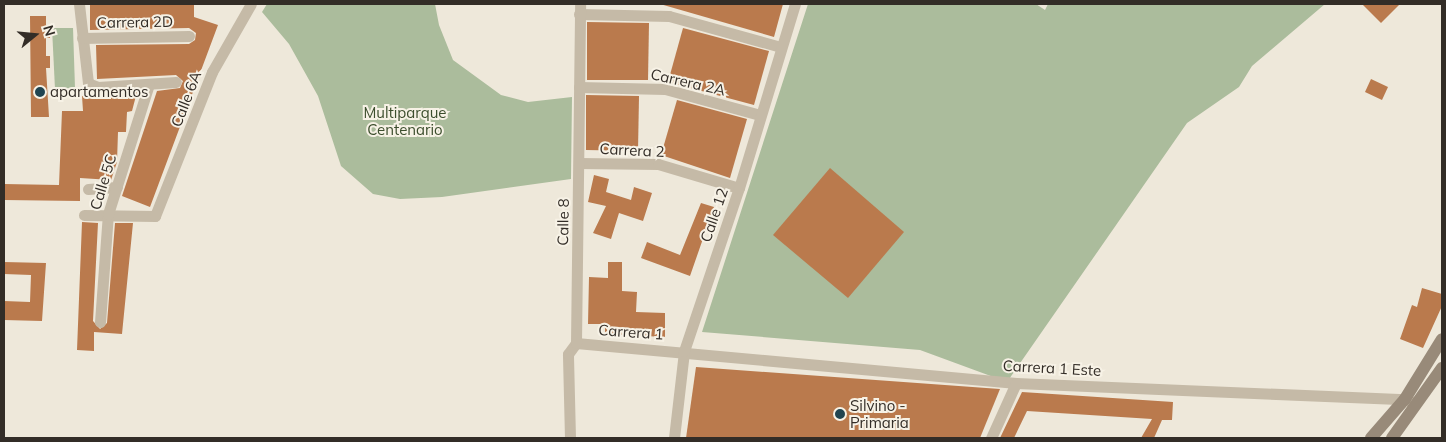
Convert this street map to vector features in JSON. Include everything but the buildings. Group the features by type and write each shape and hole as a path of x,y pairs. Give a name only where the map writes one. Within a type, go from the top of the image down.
{"main road":[{"path":"1371,438 1405,399 1442,338"},
{"path":"1392,438 1442,370"}],"street":[{"path":"79,4 87,81 98,87 176,82"},
{"name":"Calle 6A","path":"108,214 148,218 159,211 212,72 251,4"},
{"name":"Calle 12","path":"674,438 684,351 739,188 795,4"},
{"path":"580,9 669,16 781,47"},
{"name":"Calle 8","path":"570,438 568,354 576,343 580,9"},
{"name":"Carrera 2D","path":"82,38 189,36"},
{"name":"Calle 5C","path":"100,322 108,214 150,84"},
{"name":"Carrera 2A","path":"579,87 664,89 760,115"},
{"name":"Carrera 2","path":"579,163 658,164 739,188"},
{"path":"88,189 117,187"},
{"path":"84,216 108,214"},
{"name":"Carrera 1","path":"576,343 684,351"},
{"name":"Carrera 1 Este","path":"684,351 1016,382 1405,399 1418,405"},
{"path":"1426,364 1442,370"},
{"path":"991,438 1016,382"}],"green space":[{"name":"Multiparque Centenario","path":"267,4 435,4 439,25 453,60 501,95 528,102 572,97 571,179 442,197 400,199 373,194 341,166 318,96 289,44 262,12"},
{"path":"808,4 1036,4 1045,10 1048,4 1325,4 1252,66 1239,87 1187,123 1007,382 920,350 702,332"},
{"path":"52,28 73,28 75,88 55,89"}],"place":[{"name":"apartamentos","path":"40,92"},
{"name":"Silvino - Primaria","path":"840,414"}]}
